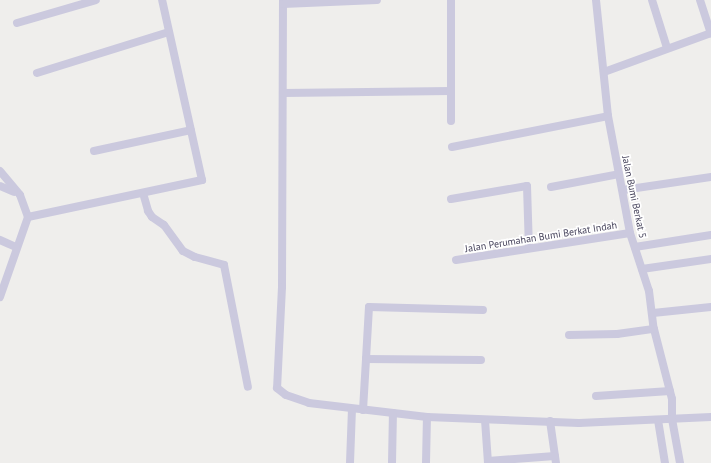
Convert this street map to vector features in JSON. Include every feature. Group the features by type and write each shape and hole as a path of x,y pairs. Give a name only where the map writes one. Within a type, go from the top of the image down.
{"street":[{"path":"17,23 96,0"},
{"path":"28,217 202,180 162,0"},
{"path":"377,0 283,2 282,287 277,388 286,395 308,403 427,417 579,423 711,417"},
{"path":"451,121 452,0"},
{"name":"Jalan Bumi Berkat 5","path":"596,0 608,116 630,234 642,268 653,313 654,329 670,391 672,419 680,463"},
{"path":"652,0 667,48"},
{"path":"604,72 711,33 700,0"},
{"path":"37,73 169,32"},
{"path":"283,93 451,91"},
{"path":"452,147 608,116"},
{"path":"94,151 191,130"},
{"path":"0,171 20,195 28,217 16,247 0,297"},
{"path":"551,187 619,174"},
{"path":"623,190 711,177"},
{"path":"0,186 20,195"},
{"path":"451,199 527,186 529,248"},
{"path":"143,192 148,211 152,217 164,225 182,251 195,257 224,265 248,387"},
{"name":"Jalan Perumahan Bumi Berkat Indah","path":"456,260 630,234"},
{"path":"635,247 711,235"},
{"path":"0,240 16,247"},
{"path":"642,268 711,259"},
{"path":"363,410 369,307 483,310"},
{"path":"653,313 711,307"},
{"path":"569,335 617,334 654,329"},
{"path":"366,359 481,360"},
{"path":"596,396 670,391"},
{"path":"350,463 352,409"},
{"path":"392,463 393,413"},
{"path":"426,463 427,417"},
{"path":"484,420 488,462 555,459 550,421"},
{"path":"658,420 665,463"}]}
